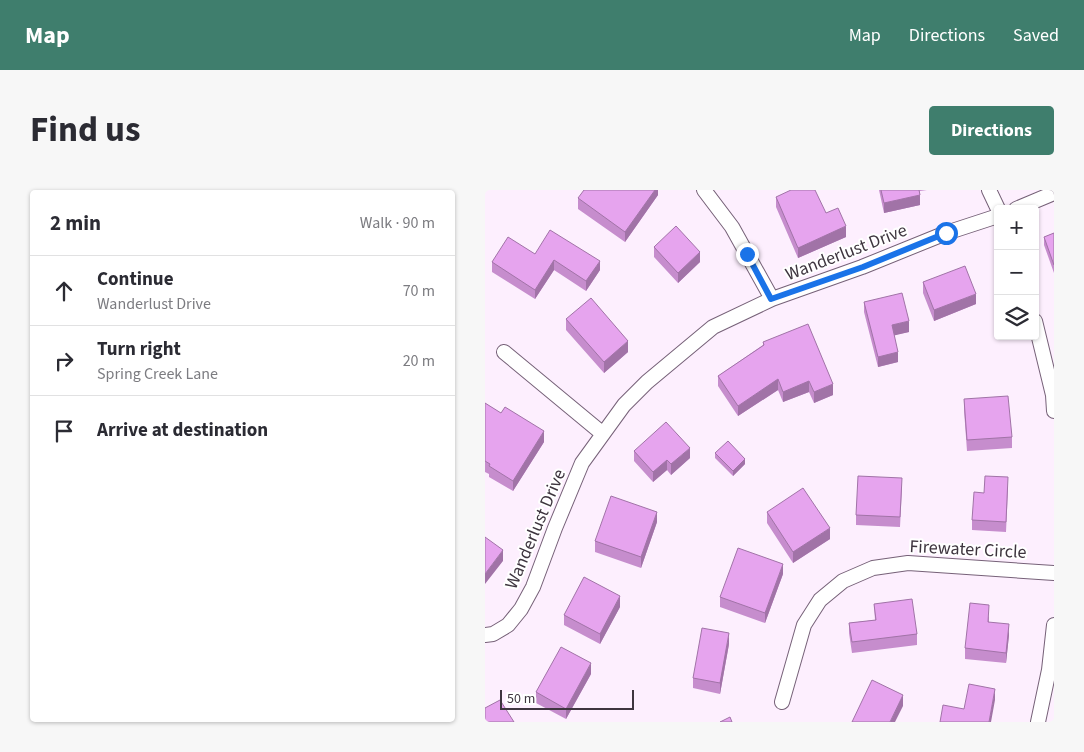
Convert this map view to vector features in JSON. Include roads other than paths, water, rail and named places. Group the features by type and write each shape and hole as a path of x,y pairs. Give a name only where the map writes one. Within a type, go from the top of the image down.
{"street":[{"path":"704,190 733,227 771,299"},
{"path":"989,190 996,205"},
{"path":"1026,205 1054,194"},
{"name":"Wanderlust Drive","path":"485,635 493,634 508,625 521,609 533,587 555,528 583,464 624,405 647,382 713,327 771,299 863,267 946,233 994,217"},
{"path":"1039,337 1053,395 1054,411"},
{"path":"504,352 603,434"},
{"name":"Firewater Circle","path":"782,702 803,626 820,600 843,581 873,568 909,563 1054,573"},
{"path":"1038,722 1049,670 1054,625"}]}
